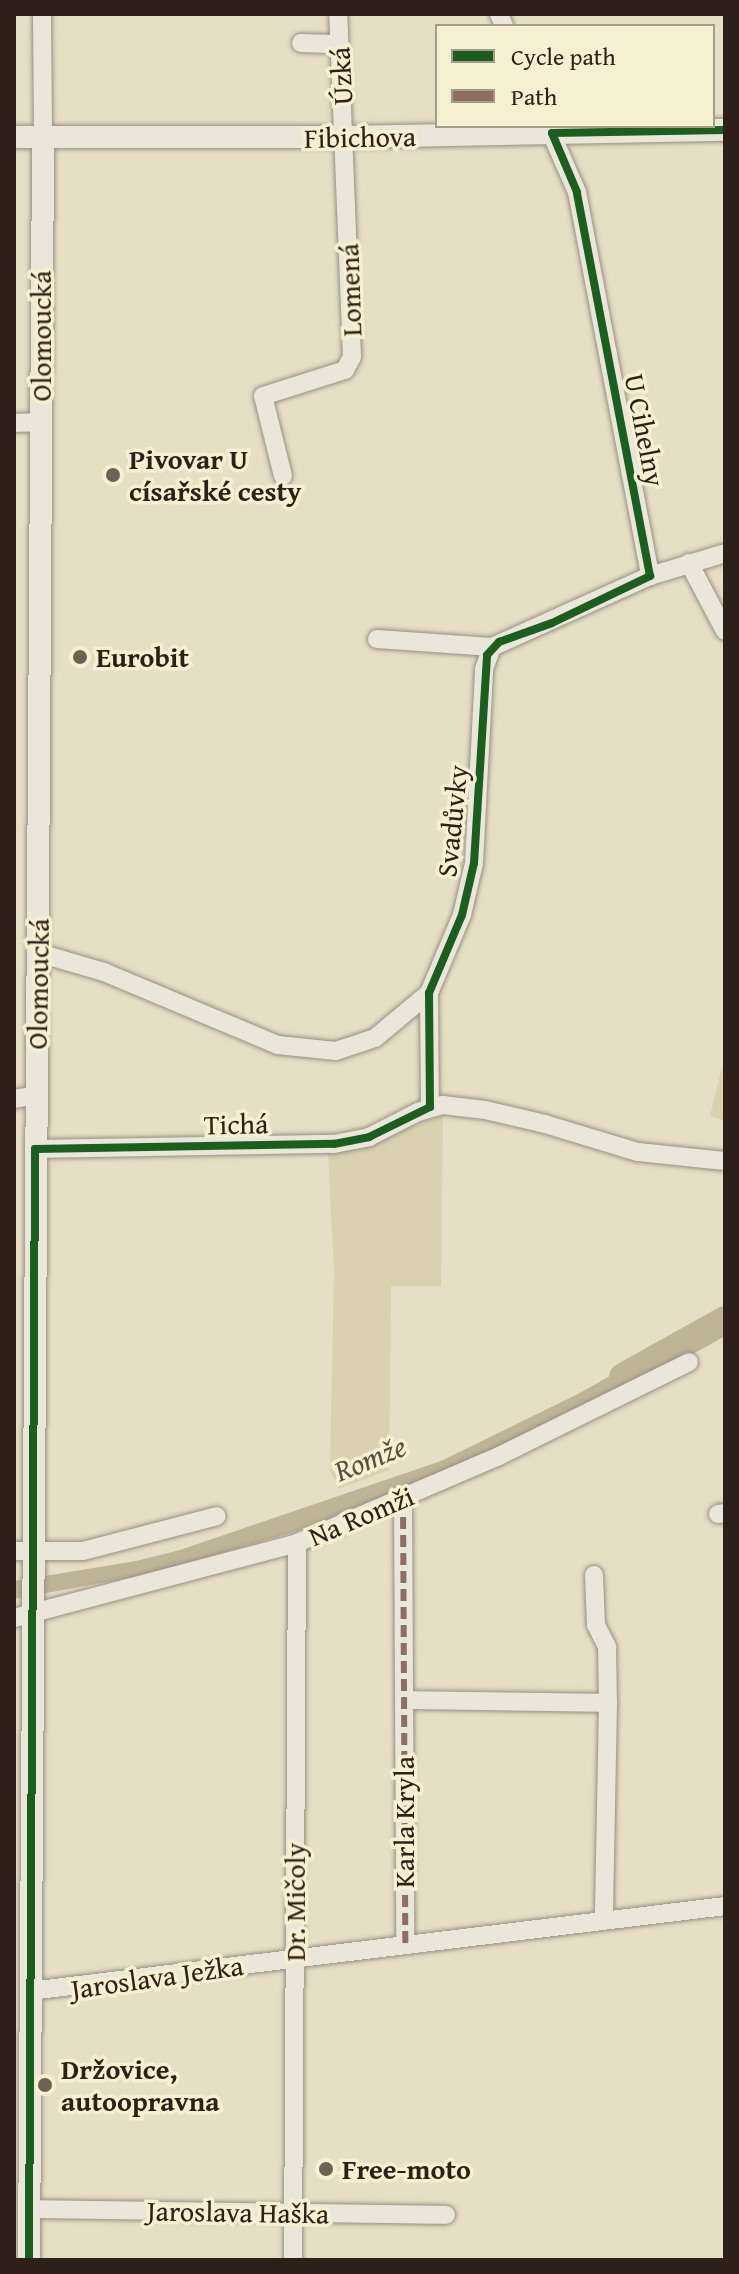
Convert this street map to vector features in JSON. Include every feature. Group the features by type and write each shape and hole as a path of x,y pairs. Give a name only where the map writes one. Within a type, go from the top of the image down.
{"street":[{"path":"42,14 43,140"},
{"name":"Úzká","path":"338,14 345,137"},
{"path":"301,43 339,44"},
{"name":"Fibichova","path":"14,137 43,140 345,137 550,130 725,130"},
{"name":"U Cihelny","path":"550,130 577,192 650,576"},
{"name":"Lomená","path":"283,476 263,396 345,370 352,357 345,137"},
{"name":"Olomoucká","path":"29,2260 30,1991 23,1616 39,953 43,140"},
{"path":"14,423 41,422"},
{"path":"377,639 492,647 650,576 725,553"},
{"path":"689,563 725,631"},
{"path":"707,597 725,589"},
{"name":"Svadůvky","path":"39,953 104,972 260,1040 310,1051 336,1051 367,1042 389,1028 429,993 462,915 474,863 484,669 492,647"},
{"path":"429,993 430,1107"},
{"path":"14,1099 37,1095"},
{"name":"Tichá","path":"35,1149 334,1144 369,1137 430,1107 485,1110 638,1152 725,1161"},
{"name":"Na Romži","path":"23,1616 297,1543 497,1457 689,1362"},
{"name":"Karla Kryla","path":"403,1499 405,1944"},
{"path":"26,1554 83,1551 217,1516"},
{"name":"Dr. Mičoly","path":"293,2260 297,1543"},
{"path":"594,1575 596,1625 607,1647 604,1920"},
{"path":"404,1700 608,1703"},
{"name":"Jaroslava Ježka","path":"30,1991 725,1906"},
{"name":"Jaroslava Haška","path":"29,2209 446,2215"}],"shaded area":[{"path":"725,1055 725,1121 710,1116"},
{"path":"443,1115 441,1286 391,1286 389,1470 338,1489 330,1470 334,1271 328,1152 359,1149"},
{"path":"651,1353 660,1367 456,1468 297,1531 150,1574 14,1599 14,1581 136,1561 180,1550 441,1461 578,1394"}],"waterway":[{"name":"Romže","path":"623,1377 725,1320"}],"marked path":[{"path":"403,1499 405,1944"}],"cycle path":[{"path":"29,2260 35,1149 334,1144 369,1137 430,1107 429,993 462,915 474,863 487,655 499,642 552,623 650,576 577,192 552,133 725,130"}],"place":[{"name":"Pivovar U císařské cesty","path":"113,475"},
{"name":"Eurobit","path":"80,657"},
{"name":"Držovice, autoopravna","path":"45,2085"},
{"name":"Free-moto","path":"326,2169"}]}
